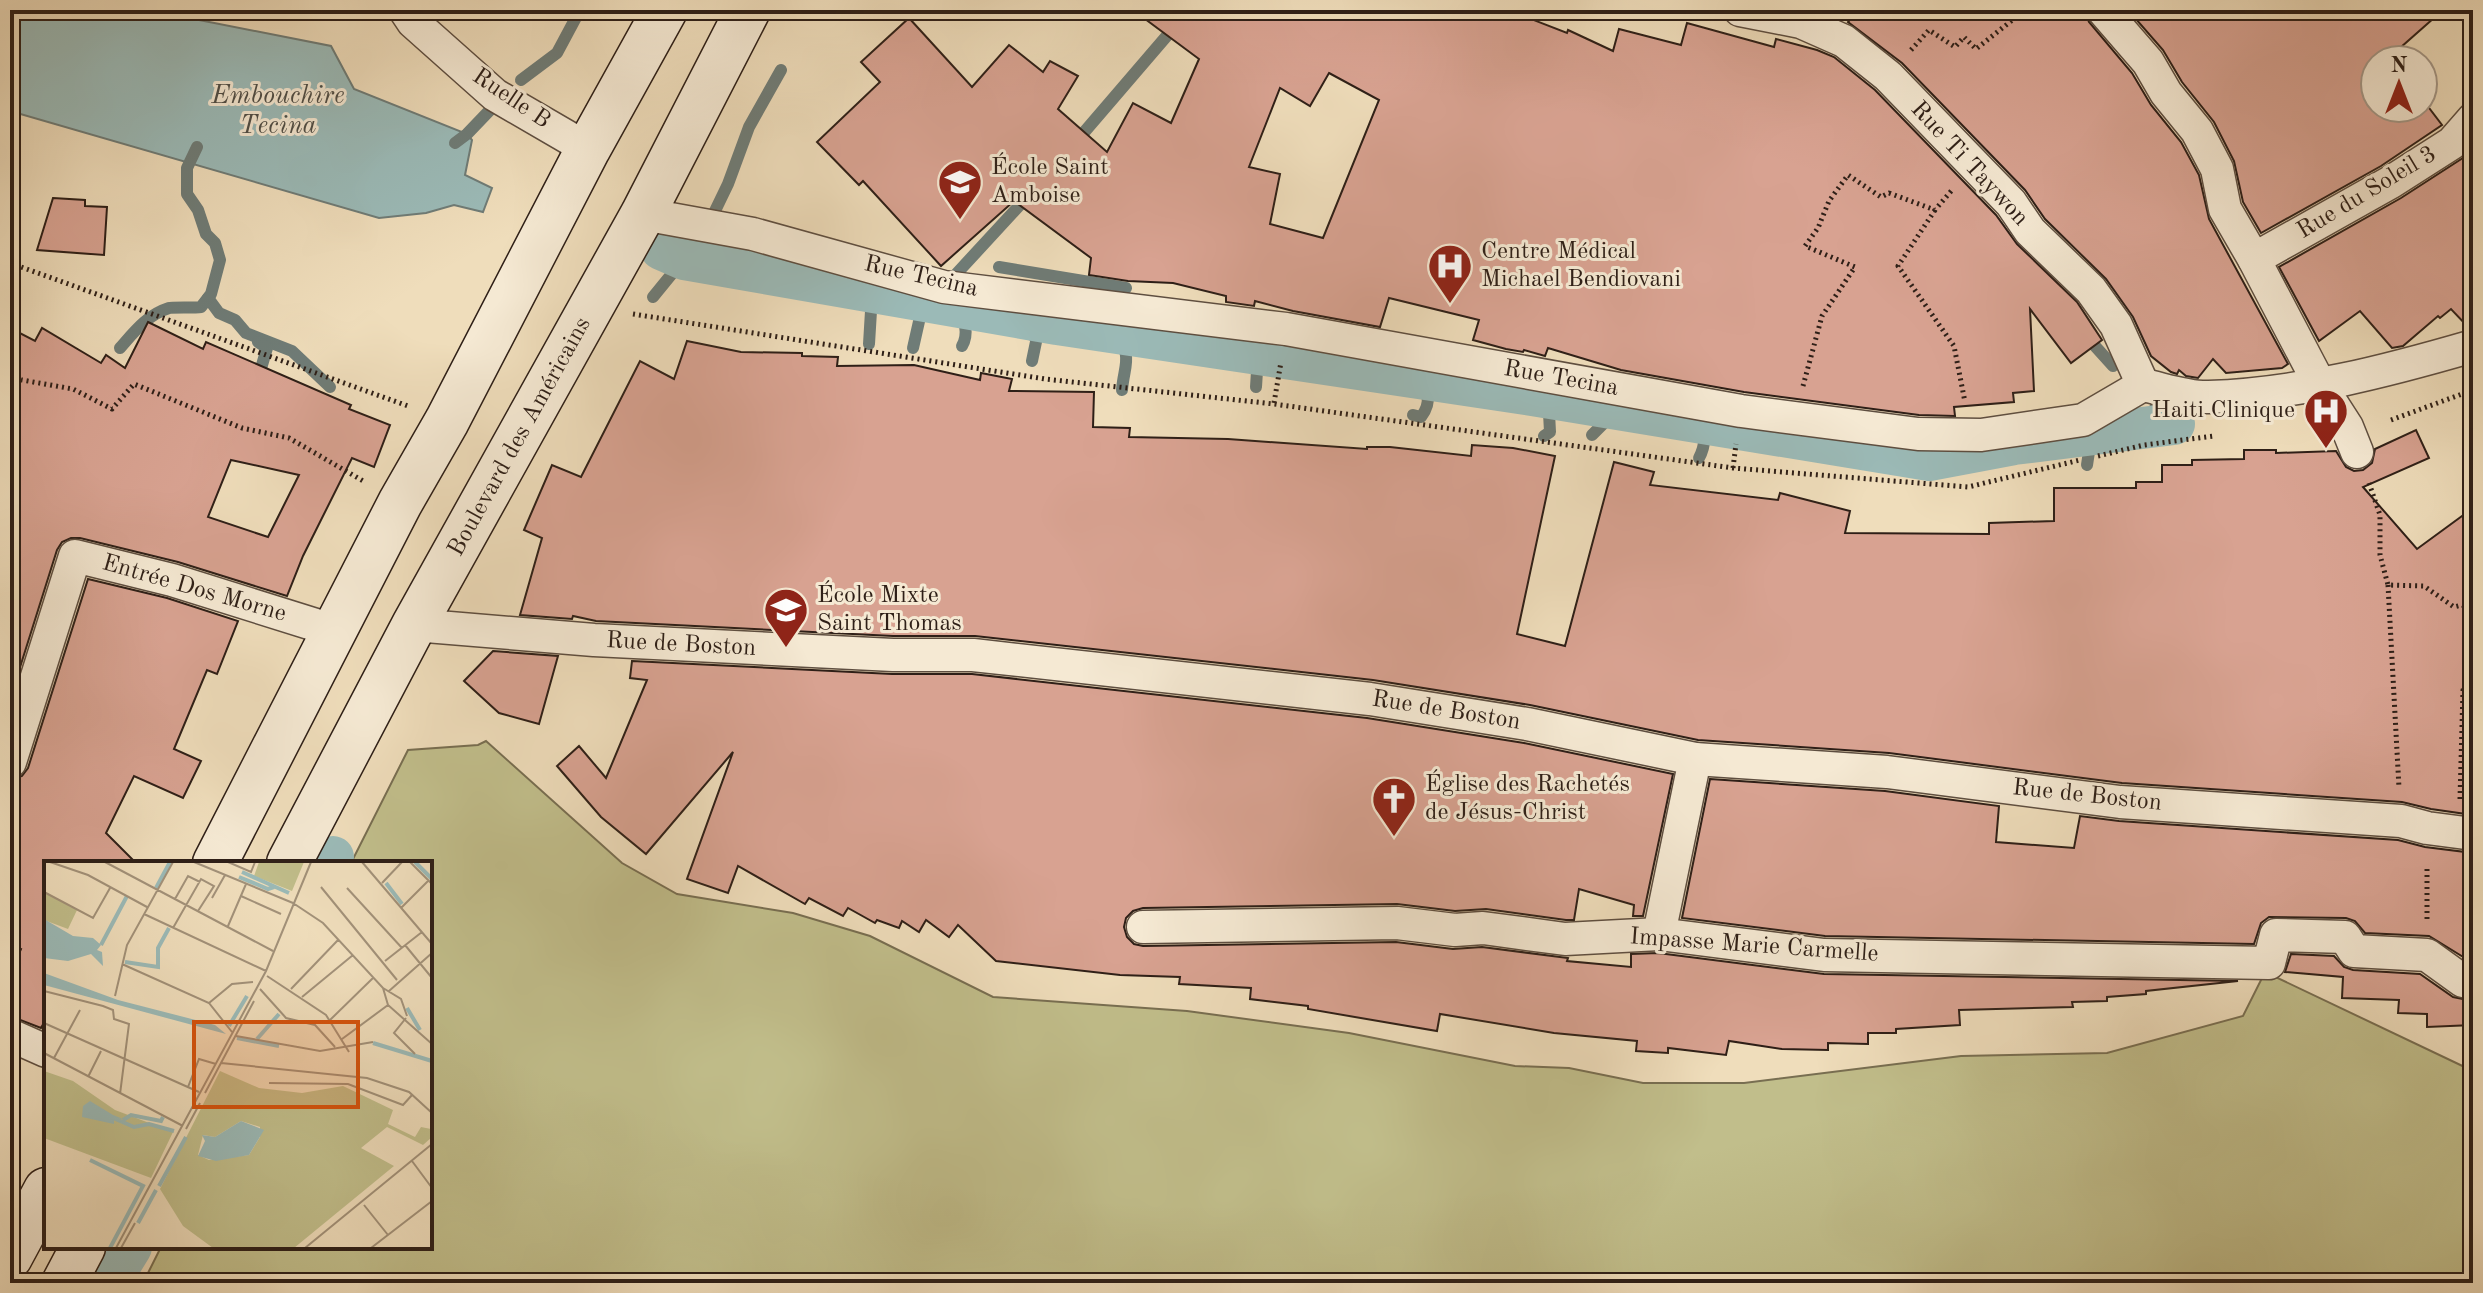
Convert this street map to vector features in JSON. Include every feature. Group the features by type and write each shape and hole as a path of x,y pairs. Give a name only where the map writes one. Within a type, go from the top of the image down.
{"main road":[{"path":"216,861 400,503 447,421 588,149 665,10"},
{"name":"Boulevard des Américains","path":"290,861 414,625 593,307 748,10"},
{"path":"10,1257 44,1194"},
{"path":"64,1283 82,1249"}],"street":[{"name":"Ruelle B","path":"405,10 413,22 495,95 588,149"},
{"name":"Rue Ti Taywon","path":"1740,10 1801,22 1844,41 1888,76 2011,203 2030,231 2091,290 2116,325 2143,385"},
{"path":"2103,10 2148,62 2166,93 2197,131 2217,169 2225,209 2352,440"},
{"name":"Rue du Soleil 3","path":"2254,259 2391,182 2452,143 2473,119"},
{"name":"Rue Tecina","path":"643,214 753,234 944,287 1286,329 1741,411 1918,434 1981,435 2083,420 2143,385"},
{"path":"2143,385 2206,398 2384,372 2473,346"},
{"name":"Entrée Dos Morne","path":"10,762 75,556 172,580 335,631"},
{"name":"Rue de Boston","path":"414,625 594,640 893,655 973,655 1370,699 1527,724 1695,759 1887,772 2120,802 2414,824 2467,833"},
{"path":"1659,934 1695,759"},
{"name":"Impasse Marie Carmelle","path":"1143,927 1231,923 1397,923 1455,930 1483,928 1565,939 1659,934 1824,955 2269,963 2276,935 2345,937 2354,951 2427,955"},
{"path":"2427,955 2463,981 2473,982"},
{"path":"10,1035 44,1050"}],"path":[{"path":"1888,76 1929,30 1955,47 1964,37 1976,49 2025,10"},
{"path":"1971,434 1954,346 1898,266 1935,210 1973,165"},
{"path":"1796,419 1822,316 1855,267 1805,246 1818,228 1829,201 1848,175 1881,197 1889,193 1935,210"},
{"path":"10,263 447,421"},
{"path":"593,307 1045,379 1274,404 1733,468 1968,487 2144,445 2220,435"},
{"path":"10,374 22,380 73,389 112,409 134,384 242,428 289,438 400,503"},
{"path":"2391,420 2473,390"},
{"path":"2352,440 2380,515 2380,555 2388,585 2427,955"},
{"path":"2388,585 2424,586 2454,607 2462,605 2473,610"},
{"path":"2467,833 2463,690 2473,666"}],"shaded area":[{"path":"486,741 622,863 677,894 793,913 870,936 993,997 1187,1011 1349,1033 1515,1066 1569,1068 1643,1083 1744,1083 1961,1056 2107,1053 2243,1016 2265,972 2473,1071 2473,1283 143,1283 160,1249 432,1249 432,861 352,861 408,750 478,745"}],"water":[{"name":"Embouchire Tecina","path":"10,10 167,10 184,17 331,46 354,89 467,134 472,140 465,175 492,188 483,212 454,205 426,213 379,218 10,111"}],"building":[{"path":"1133,10 1508,10 1567,33 1568,30 1613,51 1619,29 1681,45 1687,23 1774,47 1776,39 1817,50 1834,57 1875,90 1996,215 2017,244 2077,302 2102,340 2071,363 2030,309 2034,391 2013,393 2014,402 1954,407 1955,416 1919,415 1744,392 1621,370 1548,348 1545,356 1506,349 1473,340 1479,320 1389,298 1380,327 1255,301 1254,306 1226,302 1226,296 1173,283 1089,275 1091,258 1014,201 941,266 863,181 859,185 817,142 880,82 861,62 909,18 972,87 1009,45 1043,72 1050,61 1078,76 1058,109 1107,152 1133,103 1171,123 1199,59","holes":["1329,73 1379,100 1323,238 1270,224 1280,174 1249,167 1280,88 1310,106"]},
{"path":"1858,10 2084,10 2089,22 2132,73 2151,105 2181,142 2199,175 2209,219 2288,364 2282,368 2226,373 2213,359 2198,378 2186,376 2179,370 2177,374 2171,372 2151,356 2133,317 2106,279 2045,219 2025,190 1902,63 1848,22"},
{"path":"2128,10 2443,10 2405,44 2359,44 2359,124 2439,124 2439,121 2442,125 2381,166 2261,233 2243,202 2234,161 2214,122 2182,82 2163,50"},
{"path":"2466,156 2473,164 2473,328 2469,328 2451,309 2403,346 2392,348 2360,311 2319,341 2279,267 2401,198"},
{"path":"53,198 85,200 85,206 107,207 104,255 37,250"},
{"path":"148,322 203,349 206,342 390,425 374,467 352,458 303,556 287,596 178,562 80,538 62,542 10,699 10,328 35,341 42,328 101,363 106,355 125,368","holes":["231,460 299,475 268,537 208,517"]},
{"path":"687,341 741,352 838,357 837,366 914,365 980,380 981,373 1012,379 1009,391 1094,392 1093,427 1130,428 1129,437 1228,439 1367,449 1390,447 1471,456 1472,445 1513,448 1555,456 1517,634 1565,646 1614,462 1654,472 1650,485 1778,500 1780,493 1850,511 1845,533 1989,534 1989,523 2054,521 2054,488 2136,488 2136,482 2162,482 2162,465 2192,465 2192,460 2244,459 2244,450 2276,450 2276,453 2336,451 2346,467 2354,471 2363,470 2372,463 2375,449 2416,430 2429,458 2363,487 2417,549 2473,508 2473,815 2402,802 2122,783 1889,753 1698,740 1530,705 1373,680 975,636 893,636 520,615 542,538 524,530 552,465 581,477 640,361 674,379"},
{"path":"88,579 167,598 238,621 217,674 207,670 174,749 201,761 183,798 134,776 106,833 134,861 44,861 44,1023 41,1028 10,1016 10,974 21,949 10,945 10,780 22,776 28,768"},
{"path":"493,651 558,656 539,724 499,713 464,681"},
{"path":"632,661 892,674 972,674 1367,718 1524,743 1673,774 1643,916 1633,916 1634,905 1579,889 1574,920 1486,909 1455,911 1397,904 1143,908 1133,911 1126,918 1124,927 1127,937 1134,944 1143,946 1396,942 1453,949 1482,947 1568,958 1567,961 1631,967 1631,954 1658,953 1824,974 2238,981 2146,991 2146,994 2107,997 2107,1001 2072,1002 2073,1007 1959,1010 1960,1025 1896,1029 1896,1033 1868,1033 1868,1044 1828,1043 1828,1050 1782,1049 1729,1041 1726,1055 1668,1048 1668,1053 1636,1051 1637,1041 1554,1033 1440,1014 1437,1031 1308,1009 1308,1006 1250,999 1251,988 1179,984 1180,977 1120,975 996,961 958,925 949,937 926,920 919,932 902,921 899,928 877,920 875,923 848,908 843,916 809,898 805,904 738,866 728,893 687,879 733,752 646,854 601,817 557,766 579,746 606,778 647,680 630,678"},
{"path":"1710,779 1885,791 1999,806 1996,842 2074,848 2080,816 2398,840 2473,853 2473,963 2429,936 2365,933 2355,921 2346,918 2269,917 2261,923 2254,944 1825,936 1682,918"},
{"path":"2291,954 2334,956 2344,967 2353,970 2420,974 2453,997 2473,1001 2473,1025 2427,1027 2427,1014 2398,1013 2399,1000 2342,998 2343,977 2285,972"}],"waterway":[{"path":"521,80 557,53 580,10"},
{"path":"1074,144 1189,10"},
{"path":"714,213 749,127 781,70"},
{"path":"455,143 490,110"},
{"path":"120,348 154,315 169,308 201,307 211,294 220,260 215,243 206,234 198,210 187,194 187,168 197,147"},
{"path":"947,284 1030,194"},
{"path":"653,297 699,235"},
{"path":"661,249 684,259 1057,324 1532,395 1929,460 2014,444 2174,424"},
{"path":"999,267 1126,288"},
{"path":"897,298 922,290"},
{"path":"865,292 871,311 869,344"},
{"path":"208,298 219,313 235,320 246,333 292,351 330,387"},
{"path":"913,348 920,317 916,302"},
{"path":"957,308 965,326 962,346"},
{"path":"1012,316 1027,333 1037,337 1032,361"},
{"path":"1114,332 1126,354 1122,390"},
{"path":"257,382 267,348 258,342"},
{"path":"2094,345 2113,366"},
{"path":"1245,352 1257,371 1256,387"},
{"path":"1413,415 1421,417 1428,401 1426,391 1415,377"},
{"path":"2147,427 2160,389"},
{"path":"1532,395 1549,413 1550,432 1544,436"},
{"path":"2129,395 2131,428"},
{"path":"1592,435 1603,424 1599,406"},
{"path":"1699,458 1704,440 1700,422"},
{"path":"2079,435 2090,445 2087,465"},
{"path":"330,861 333,857"},
{"path":"109,1283 130,1249"}],"place":[{"name":"École Saint Amboise","path":"960,221"},
{"name":"Centre Médical Michael Bendiovani","path":"1450,305"},
{"name":"Haiti Clinique","path":"2326,450"},
{"name":"École Mixte Saint Thomas","path":"786,649"},
{"name":"Église des Rachetés de Jésus-Christ","path":"1394,838"}]}
